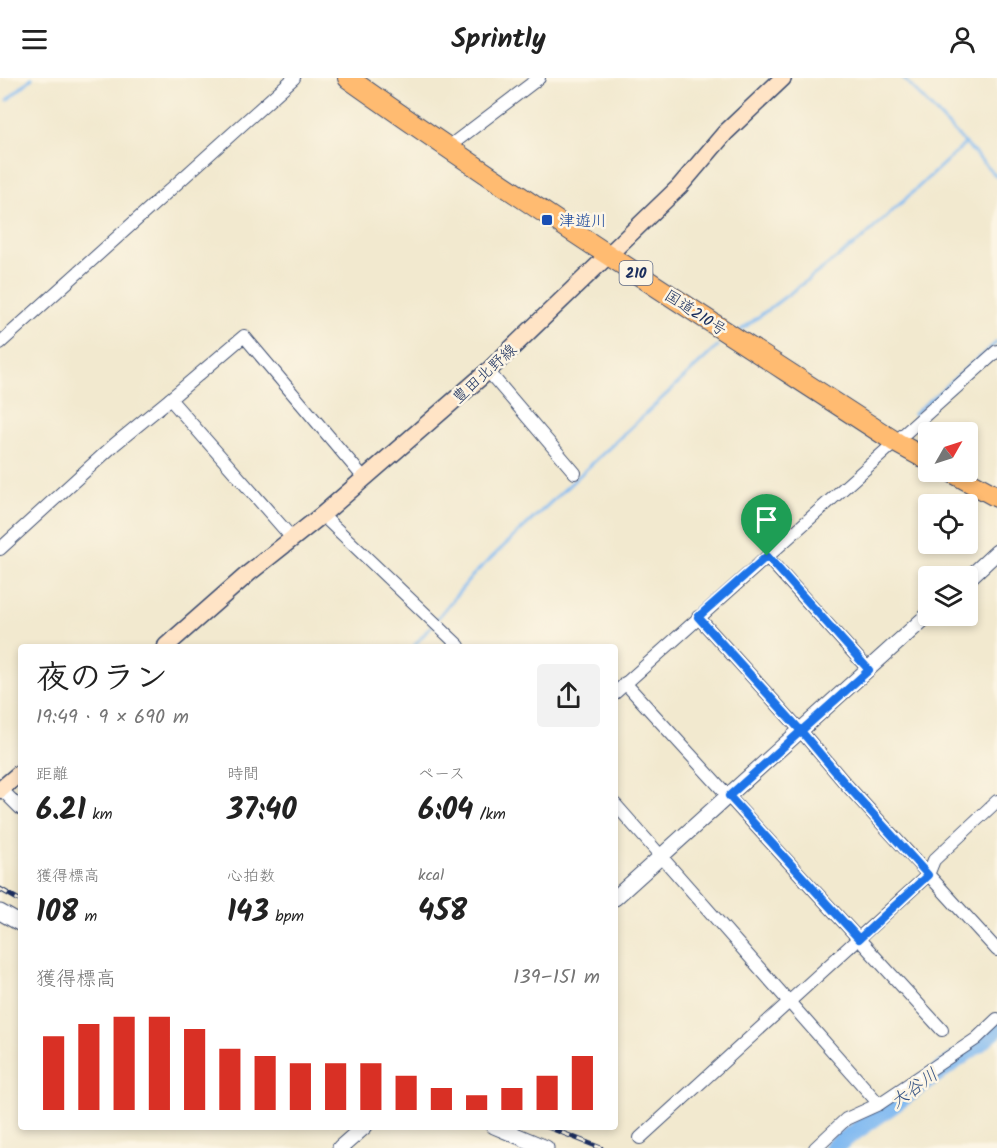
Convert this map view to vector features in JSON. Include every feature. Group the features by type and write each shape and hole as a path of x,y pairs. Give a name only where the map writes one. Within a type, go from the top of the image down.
{"highway":[{"name":"国道210号","path":"348,78 447,148 609,256 918,454"},
{"path":"970,482 997,497"}],"main road":[{"name":"豊田北野線","path":"168,644 488,371 679,187 725,133 783,78"},
{"path":"1,789 18,775"}],"street":[{"path":"0,343 294,78"},
{"path":"447,148 539,78"},
{"path":"0,549 115,444 244,336 364,478"},
{"path":"618,690 997,351"},
{"path":"488,371 575,473"},
{"path":"170,399 292,538"},
{"path":"322,515 457,644"},
{"path":"978,570 997,552"},
{"path":"767,556 869,670"},
{"path":"698,617 997,950"},
{"path":"618,895 918,624"},
{"path":"625,683 942,1030"},
{"path":"1,789 18,806"},
{"path":"640,1138 928,875 934,860 997,801"},
{"path":"618,807 879,1104"},
{"path":"0,912 18,922"},
{"path":"815,1148 846,1119 879,1104 976,1039 997,1019"},
{"path":"340,1148 360,1130"},
{"path":"503,1130 546,1148"}],"waterway":[{"path":"7,100 32,78"},
{"path":"903,78 997,177"},
{"path":"741,330 862,239 966,143"},
{"path":"914,414 997,342"},
{"path":"436,620 473,575 718,346"},
{"path":"416,644 432,625"},
{"name":"大谷川","path":"832,1148 984,1040 997,1028"}],"railway":[{"path":"0,889 18,899"},
{"path":"555,1130 601,1148"}],"place":[{"name":"津遊川","path":"547,220"}],"route":[{"path":"767,556 698,617 801,731 729,796 859,939 928,875 801,731 869,670 767,556"}]}
